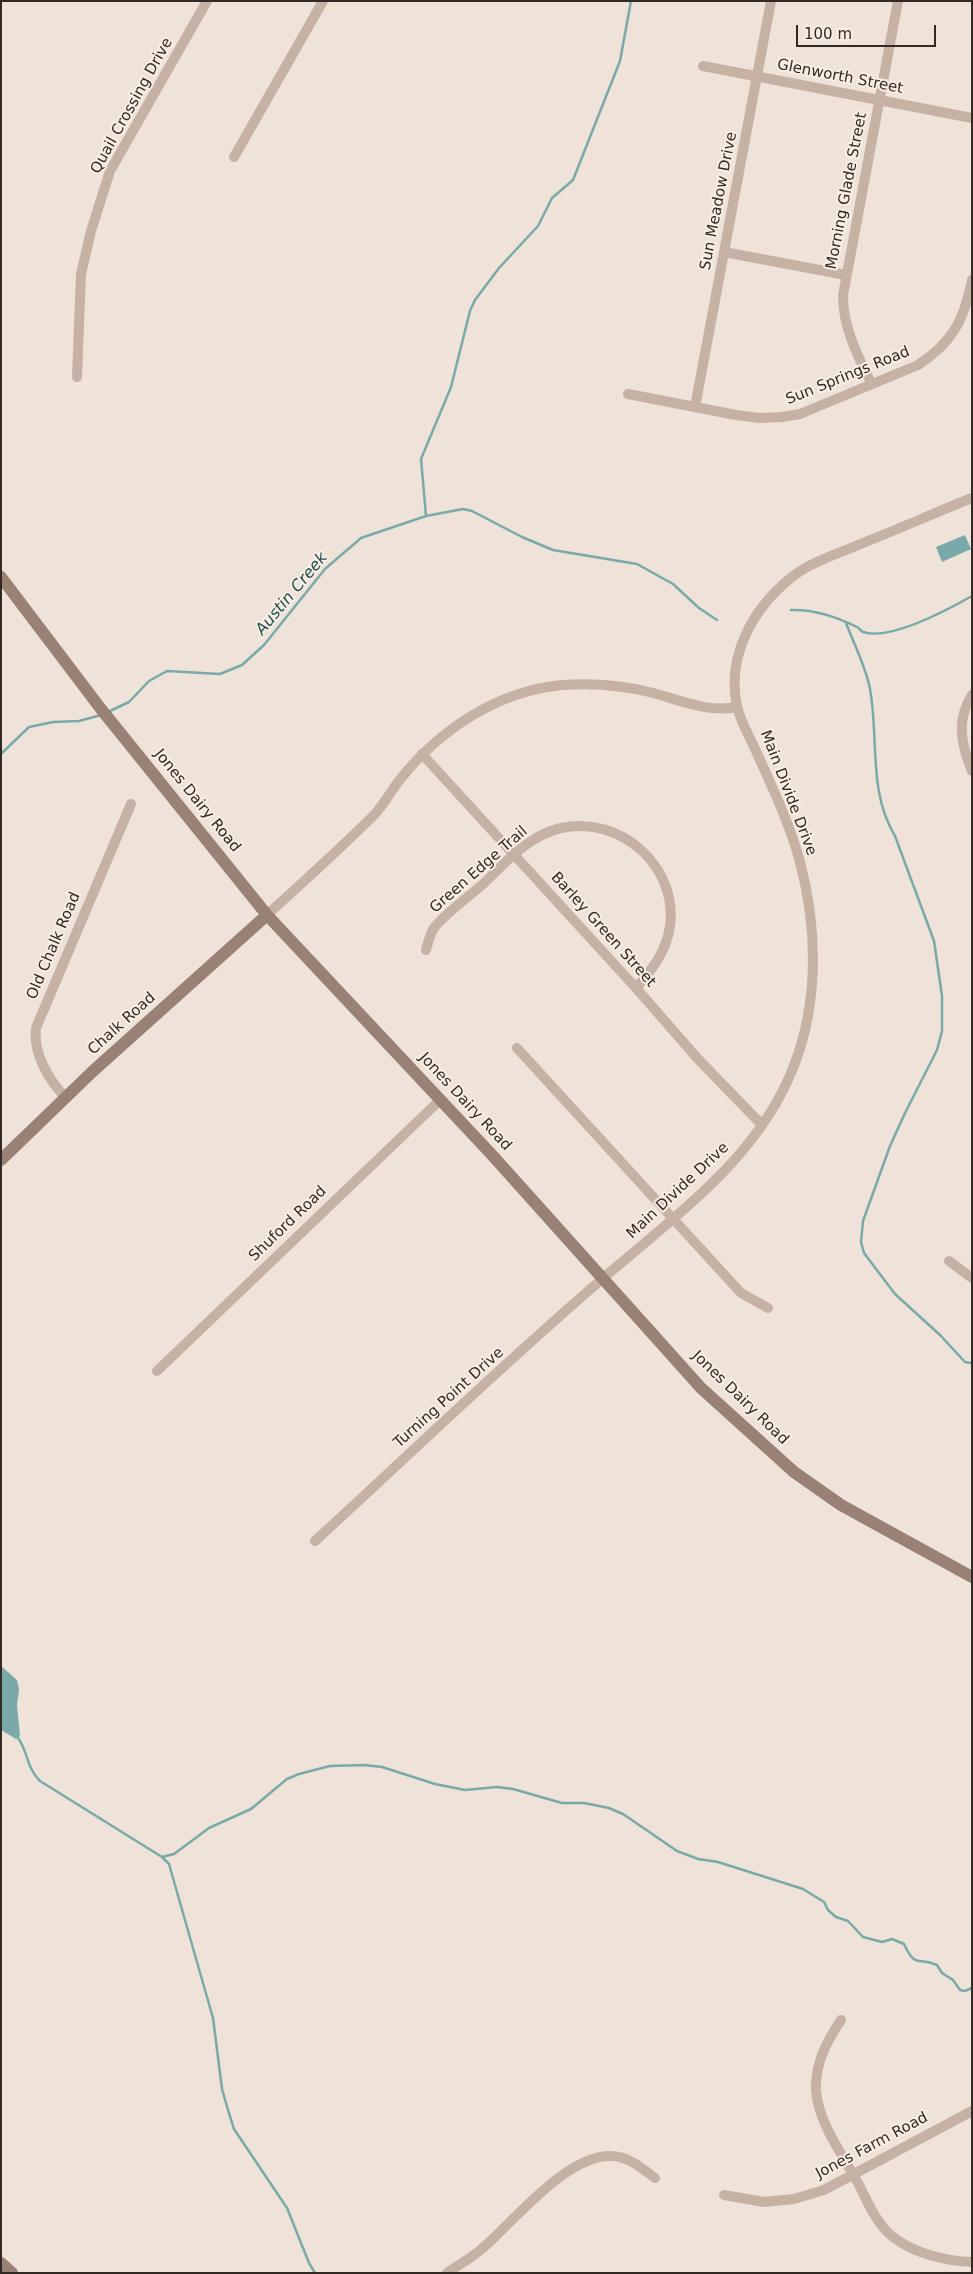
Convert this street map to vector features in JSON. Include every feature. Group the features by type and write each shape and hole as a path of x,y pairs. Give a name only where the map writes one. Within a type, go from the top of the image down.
{"street":[{"name":"Quail Crossing Drive","path":"77,377 81,274 91,231 110,171 207,1"},
{"path":"234,157 323,1"},
{"name":"Sun Meadow Drive","path":"695,407 771,1"},
{"name":"Morning Glade Street","path":"870,383 852,344 843,309 846,275 898,1"},
{"name":"Glenworth Street","path":"703,66 972,118"},
{"path":"724,252 846,275"},
{"name":"Sun Springs Road","path":"628,394 760,418 800,414 870,383 918,365 940,349 958,326 965,311 972,280"},
{"name":"Main Divide Drive","path":"603,1278 722,1173 762,1125 787,1084 803,1040 813,984 813,945 800,863 792,836 737,707 737,663 741,645 752,620 766,600 790,579 815,564 972,498"},
{"name":"Jones Dairy Road","path":"1,577 106,714 267,915 440,1100 701,1388 794,1472 841,1505 972,1577"},
{"path":"267,915 376,812 401,778 422,754 448,730 477,712 520,694 562,685 614,685 648,691 701,707 724,709 737,707"},
{"path":"972,695 964,708 962,732 964,754 972,771"},
{"name":"Barley Green Street","path":"422,754 636,988 698,1059 762,1125"},
{"name":"Old Chalk Road","path":"65,1097 40,1059 34,1042 36,1028 131,804"},
{"name":"Green Edge Trail","path":"426,950 434,929 528,843 561,828 600,827 633,842 649,856 660,873 668,892 671,907 670,926 665,946 657,962 636,988"},
{"name":"Chalk Road","path":"1,1160 65,1097 267,915"},
{"path":"517,1048 741,1293 768,1308"},
{"name":"Shuford Road","path":"157,1371 440,1100"},
{"path":"949,1261 972,1278"},
{"name":"Turning Point Drive","path":"315,1541 603,1278"},
{"path":"841,2020 824,2046 817,2073 816,2090 819,2108 879,2223 894,2238 908,2247 959,2262 972,2262"},
{"name":"Jones Farm Road","path":"724,2195 764,2202 794,2199 824,2190 972,2110"},
{"path":"447,2273 483,2248 516,2215 564,2174 591,2158 612,2156 635,2162 654,2178"},
{"path":"1,2263 12,2273"}],"water":[{"path":"965,535 971,549 942,562 936,547"},
{"path":"1,1666 17,1680 20,1736 16,1739 1,1730"}],"waterway":[{"path":"426,516 421,459 451,387 470,311 475,300 499,268 538,226 552,198 573,180 620,61 631,1"},
{"name":"Austin Creek","path":"108,712 129,702 149,681 167,671 220,674 242,665 264,645 325,569 361,538 426,516 463,509 472,511 522,537 553,550 637,564 673,584 699,608 717,620"},
{"name":"Austin Creek","path":"791,610 825,614 858,627 863,632 874,634 888,632 919,622 972,596"},
{"path":"846,623 863,664 870,689 881,801 934,941 942,996 942,1031 937,1050 890,1146 863,1221 861,1242 864,1253 895,1294 940,1335 965,1362 972,1363"},
{"name":"Austin Creek","path":"1,754 29,727 53,722 79,721 101,715"},
{"path":"16,1735 32,1770 40,1781 162,1857 169,1864 213,2018 222,2089 234,2129 287,2208 309,2263 315,2273"},
{"path":"162,1857 174,1854 209,1828 251,1809 287,1779 299,1774 330,1766 364,1765 382,1767 435,1784 465,1790 497,1787 513,1789 562,1803 584,1803 609,1808 623,1814 677,1851 698,1859 718,1862 803,1889 824,1902 828,1910 836,1917 848,1921 863,1937 882,1942 892,1939 904,1944 915,1960 937,1965 942,1973 953,1980 960,1990 965,1991 972,1988"}]}
